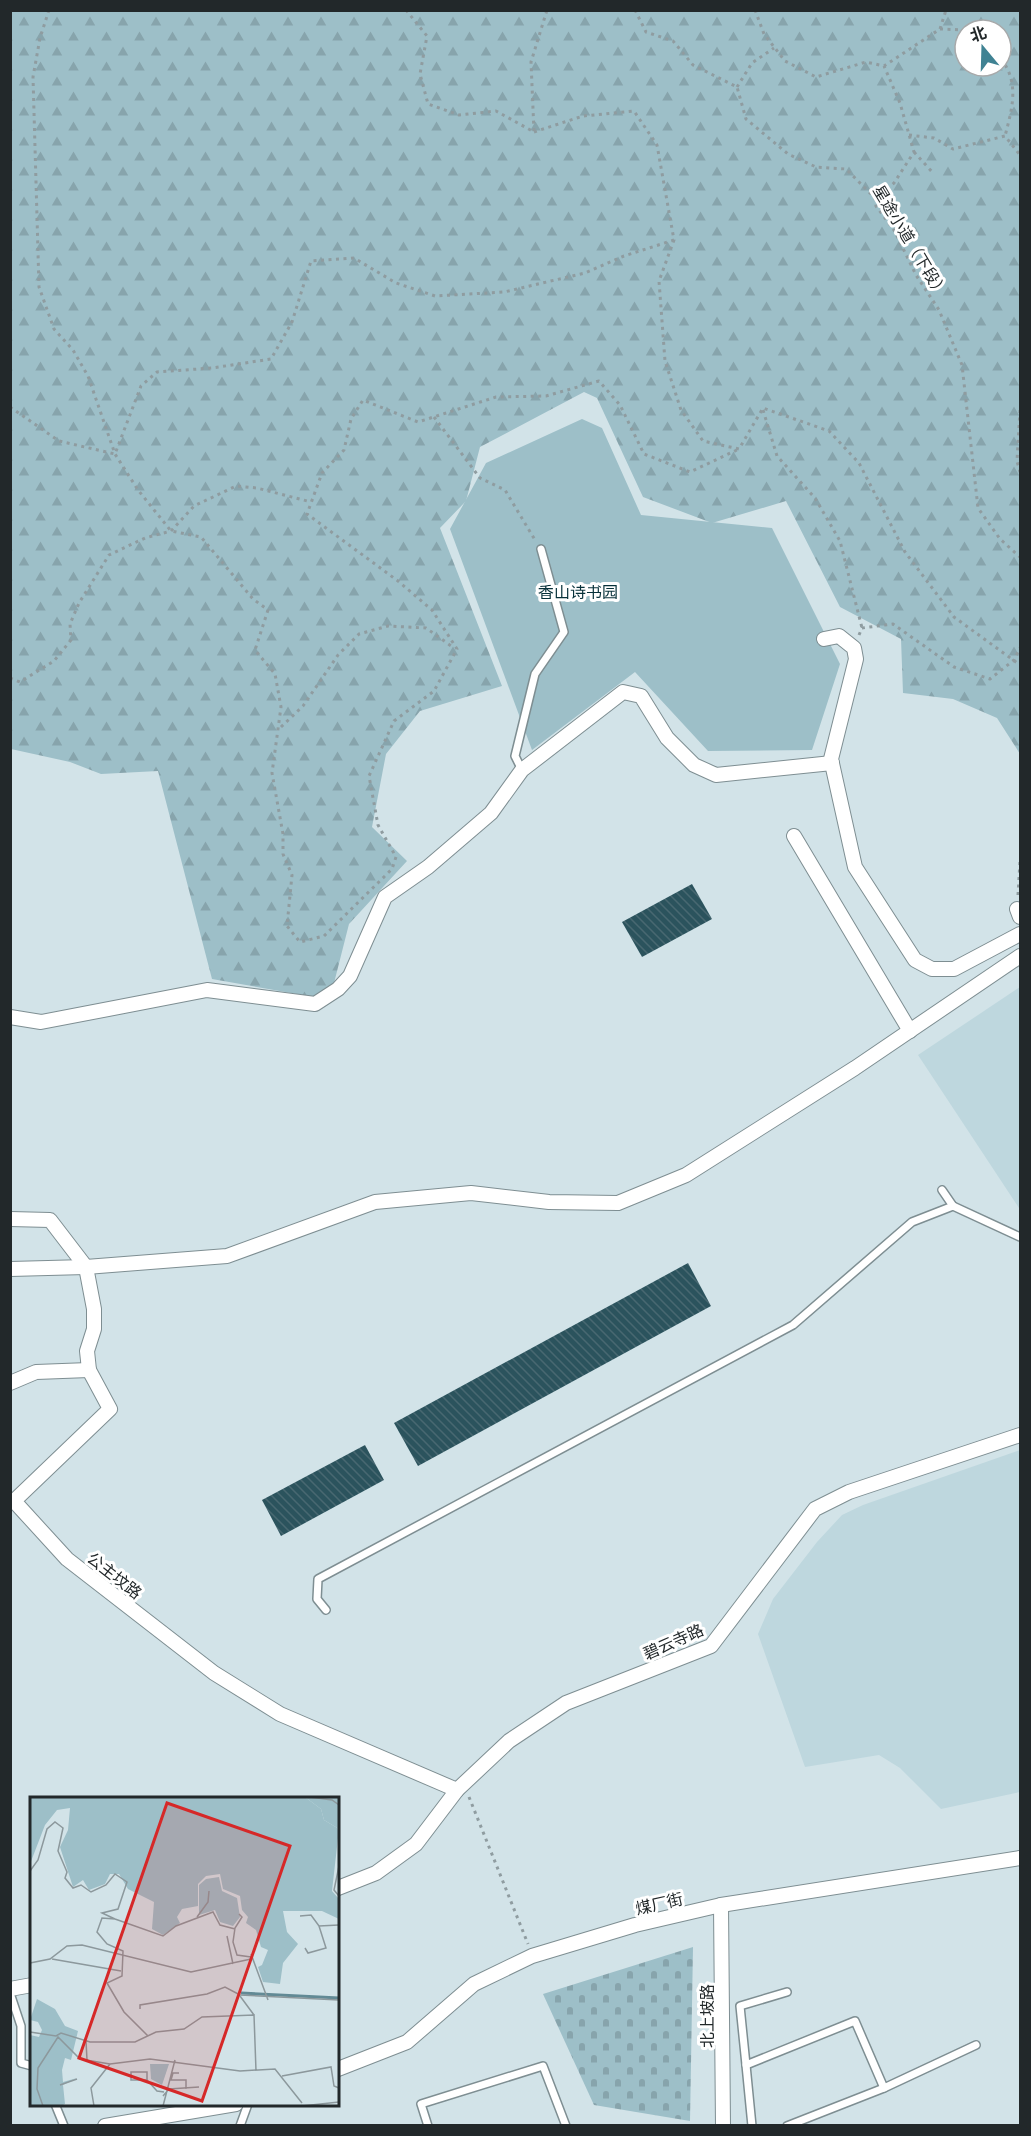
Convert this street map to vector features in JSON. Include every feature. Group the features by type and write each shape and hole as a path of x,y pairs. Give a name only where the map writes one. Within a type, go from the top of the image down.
{"street":[{"path":"824,639 839,636 854,648 856,659 832,764 855,867 915,960 932,969 954,969 1020,934"},
{"path":"10,1017 41,1022 207,990 315,1004 338,989 350,976 385,897 428,867 491,813 522,770 623,692 641,696 667,738 694,765 716,775 832,764"},
{"path":"794,836 910,1031"},
{"path":"10,1269 86,1267 227,1256 375,1202 471,1193 549,1203 618,1203 686,1175 910,1031 1020,956"},
{"path":"10,1219 50,1220 86,1267 94,1309 94,1329 87,1351 89,1371 36,1372 10,1383"},
{"name":"公主坟路","path":"89,1371 110,1409 14,1501 67,1559 214,1673 280,1714 460,1787"},
{"name":"碧云寺路","path":"339,1888 376,1873 416,1844 460,1787 509,1741 566,1703 711,1646 815,1509 849,1492 1020,1435"},
{"name":"煤厂街","path":"339,2069 407,2042 474,1984 532,1956 635,1925 721,1905 1020,1858"},
{"name":"北上坡路","path":"721,1905 723,2126"},
{"path":"10,1991 30,1986"},
{"path":"105,2126 224,2106"}],"lane":[{"path":"522,770 515,756 535,674 564,632 541,549"},
{"path":"942,1190 953,1206 1020,1237"},
{"path":"326,1610 317,1599 318,1579 793,1325 912,1222 953,1206"},
{"path":"10,1991 21,2026 21,2063 30,2065"},
{"path":"752,2126 740,2006 787,1992"},
{"path":"746,2065 855,2021 884,2088"},
{"path":"787,2126 884,2088 976,2045"},
{"path":"428,2126 421,2104 543,2066 566,2126"},
{"path":"56,2106 64,2126"},
{"path":"240,2126 247,2106"}],"path":[{"path":"49,10 40,38 33,77 39,287 54,329 73,350 88,376 115,454 138,490 171,531"},
{"path":"405,10 427,36 420,74 428,104 459,115 496,111 534,132 583,116 634,111 657,145 674,240 659,281 665,361 681,410 703,441 740,449"},
{"path":"534,132 531,63 547,10"},
{"path":"635,10 646,32 673,41 693,65 737,87 752,63 775,48"},
{"path":"755,10 764,34 785,61 816,77 866,62 884,66 940,29 953,30"},
{"path":"940,29 946,10"},
{"path":"884,66 900,103 914,152 934,174"},
{"path":"1005,136 1015,99 1010,78"},
{"name":"星途小道（下段）","path":"737,87 746,119 788,154 816,167 846,169 874,198 876,206 894,230 916,275 939,310 962,365 978,508 1000,539 1020,557"},
{"path":"909,135 934,138 953,149 1005,136"},
{"path":"1005,136 1020,155"},
{"path":"874,198 894,183 914,152"},
{"path":"115,454 141,386 157,372 212,368 271,359 292,322 311,261 354,258 396,283 435,296 504,292 585,273 624,256 674,240"},
{"path":"457,649 432,610 398,581 307,514 322,473 344,450 351,419 363,399 418,422 496,398 546,396 599,381 620,405 644,454 690,472 740,449 763,408"},
{"path":"10,407 58,441 115,454"},
{"path":"763,408 777,456 815,498 840,541 862,628 854,648"},
{"path":"763,408 829,431 859,463 905,552 954,617 1020,664"},
{"path":"1020,410 1017,460 1020,472"},
{"path":"434,417 480,478 505,490 541,549"},
{"path":"171,531 194,506 236,486 257,488 311,502"},
{"path":"10,678 20,682 54,661 71,640 70,624 79,603 109,555 145,537 171,531 201,537 253,599 268,610 255,650 275,674 281,707 272,773 284,834 283,854 292,875 287,926 300,942 324,936 392,869 396,857 378,825 369,776 394,721 434,691 457,649"},
{"path":"862,628 893,624 954,668 990,679 1014,660 1020,648"},
{"path":"279,728 303,706 338,655 359,634 388,626 426,628 457,649"},
{"path":"1019,913 1020,861"},
{"path":"460,1787 532,1956"}],"shaded area":[{"path":"1020,987 1020,1207 1019,1208 918,1055"},
{"path":"1020,1450 1020,1792 941,1809 900,1768 879,1755 805,1767 758,1634 773,1599 817,1542 842,1515 863,1505"}],"green space":[{"path":"11,11 1020,11 1020,754 997,718 953,699 903,693 901,639 840,607 786,501 712,523 643,497 597,398 584,392 480,447 466,501 440,528 502,686 420,711 386,754 372,827 407,861 349,924 333,987 314,997 212,979 158,771 101,774 70,762 11,749"},
{"name":"香山诗书园","path":"582,419 602,428 641,515 772,528 840,664 812,750 708,751 635,672 532,750 450,529 486,463"},
{"path":"693,1947 690,2121 594,2105 543,1994"}],"building":[{"path":"692,884 712,919 642,957 622,922"},
{"path":"688,1263 711,1306 418,1466 394,1423"},
{"path":"365,1445 384,1480 281,1536 262,1500"}]}
